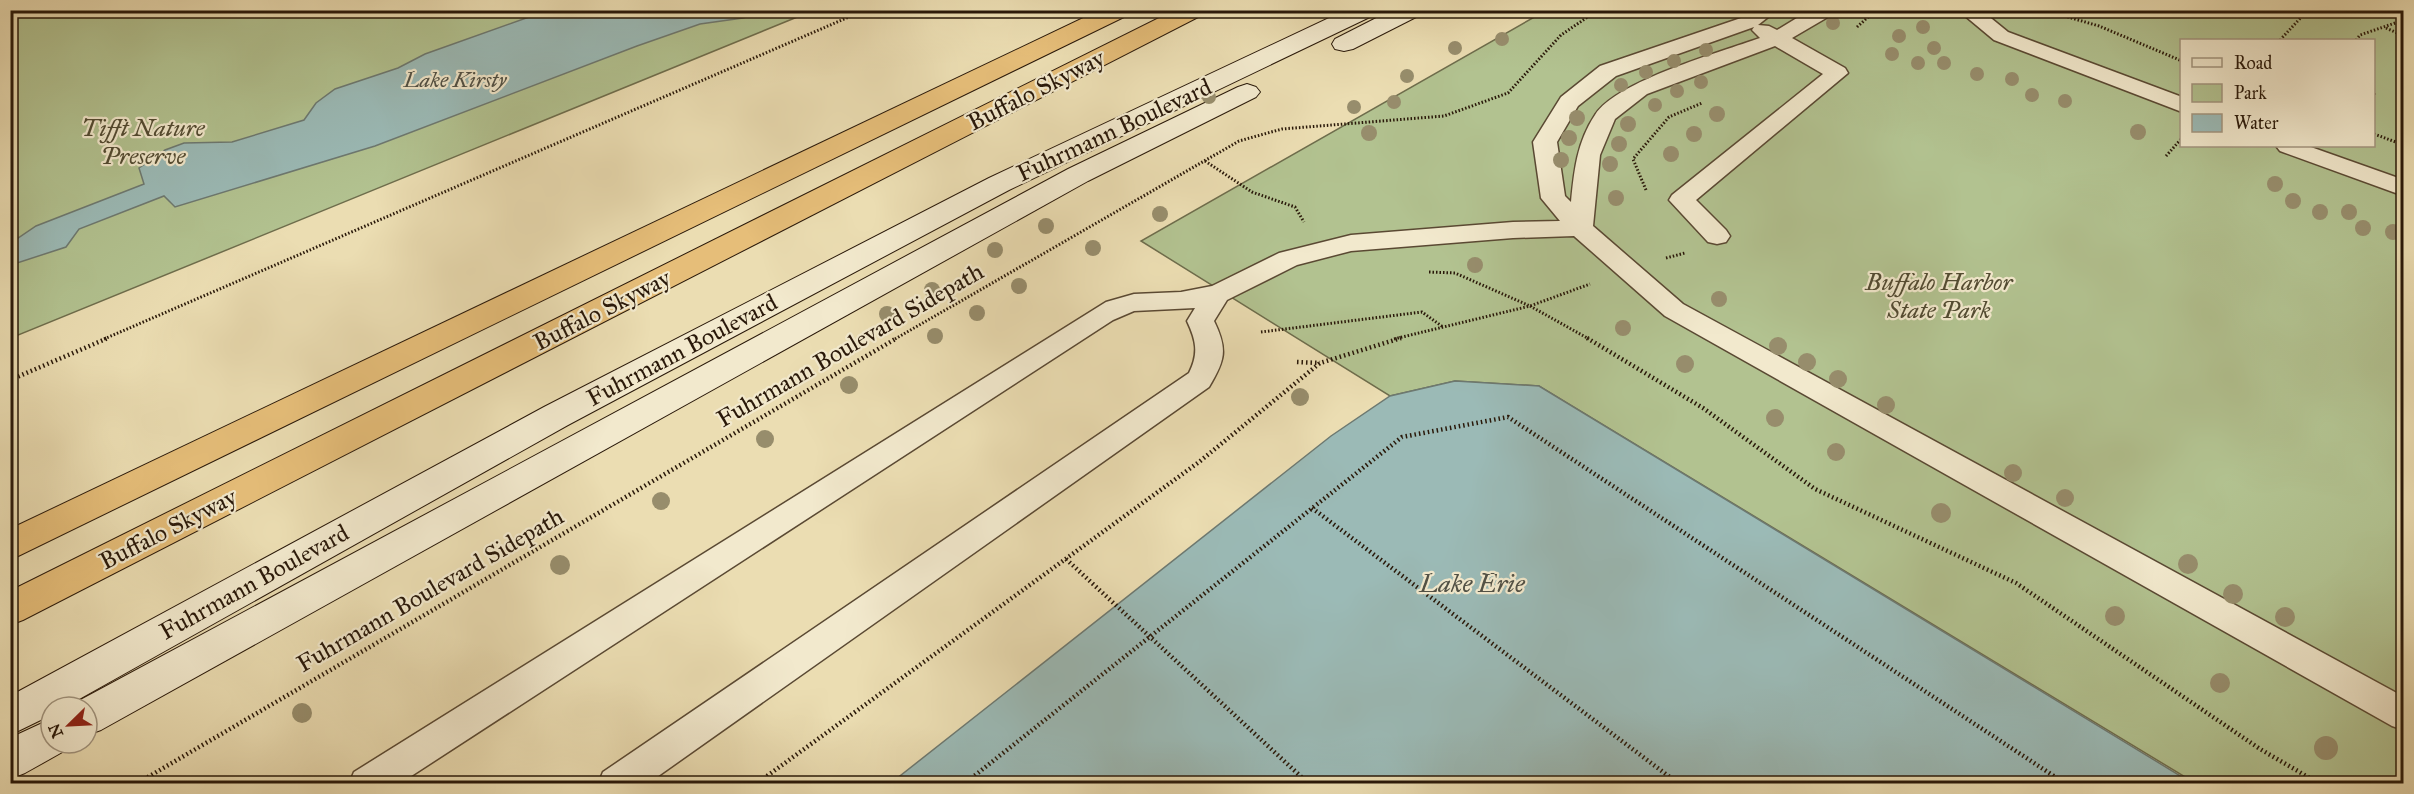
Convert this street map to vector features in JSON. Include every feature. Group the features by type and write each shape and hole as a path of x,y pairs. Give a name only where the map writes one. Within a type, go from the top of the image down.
{"highway":[{"name":"Buffalo Skyway","path":"10,546 1120,10"},
{"name":"Buffalo Skyway","path":"10,609 1194,10"}],"street":[{"name":"Fuhrmann Boulevard","path":"10,717 556,416 999,184 1366,10"},
{"name":"Fuhrmann Boulevard","path":"99,710 1078,175 1412,10"},
{"path":"10,760 39,744"}],"lane":[{"path":"1580,228 1588,155 1605,116 1639,89 1776,39 1826,10"},
{"path":"1968,10 2001,36 2180,105"},
{"path":"1717,236 1681,200 1837,74 1776,39 1757,16 1608,71 1569,102 1545,142 1553,198 1580,228 1674,310 1924,451 2403,715"},
{"path":"2291,147 2403,189"},
{"path":"367,783 1123,304 1148,300 1180,302 1218,294 1288,259 1352,243 1490,232 1580,228"},
{"path":"616,783 1199,380 1211,360 1209,337 1200,321 1218,294"}],"path":[{"path":"10,380 865,10"},
{"name":"Fuhrmann Boulevard Sidepath","path":"136,783 876,350 1239,141 1282,129 1444,116 1508,93 1561,35 1598,10"},
{"path":"2044,10 2099,26 2180,61"},
{"path":"2281,39 2308,10"},
{"path":"2357,39 2360,35 2386,28 2403,20"},
{"path":"2386,28 2403,36"},
{"path":"2375,135 2403,145"},
{"path":"2166,156 2180,139"},
{"path":"1205,161 1252,192 1295,207 1306,224"},
{"path":"1420,272 1455,273 1530,306 1579,333 1702,408 1815,489 2016,583 2260,749 2320,783"},
{"path":"756,783 1199,462 1320,363 1376,344 1530,306 1597,281"},
{"path":"1261,332 1422,312 1443,327"},
{"path":"1297,362 1320,363"},
{"path":"964,783 1402,437 1508,417 2066,783"},
{"path":"1312,508 1679,783"},
{"path":"1066,559 1309,783"}],"green space":[{"name":"Tifft Nature Preserve","path":"11,11 812,11 11,338"},
{"name":"Buffalo Harbor State Park","path":"1545,11 2403,11 2403,783 2195,783 1539,386 1455,381 1390,396 1141,241"}],"water":[{"name":"Lake Kirsty","path":"540,11 770,11 743,18 700,24 375,146 175,207 164,196 79,229 66,247 11,265 11,243 36,226 144,184 139,168 165,150 184,143 232,142 304,120 316,103 335,89 398,68 425,54"},
{"name":"Lake Erie","path":"1455,381 1539,386 2192,783 891,783 1331,436 1390,396"}]}
